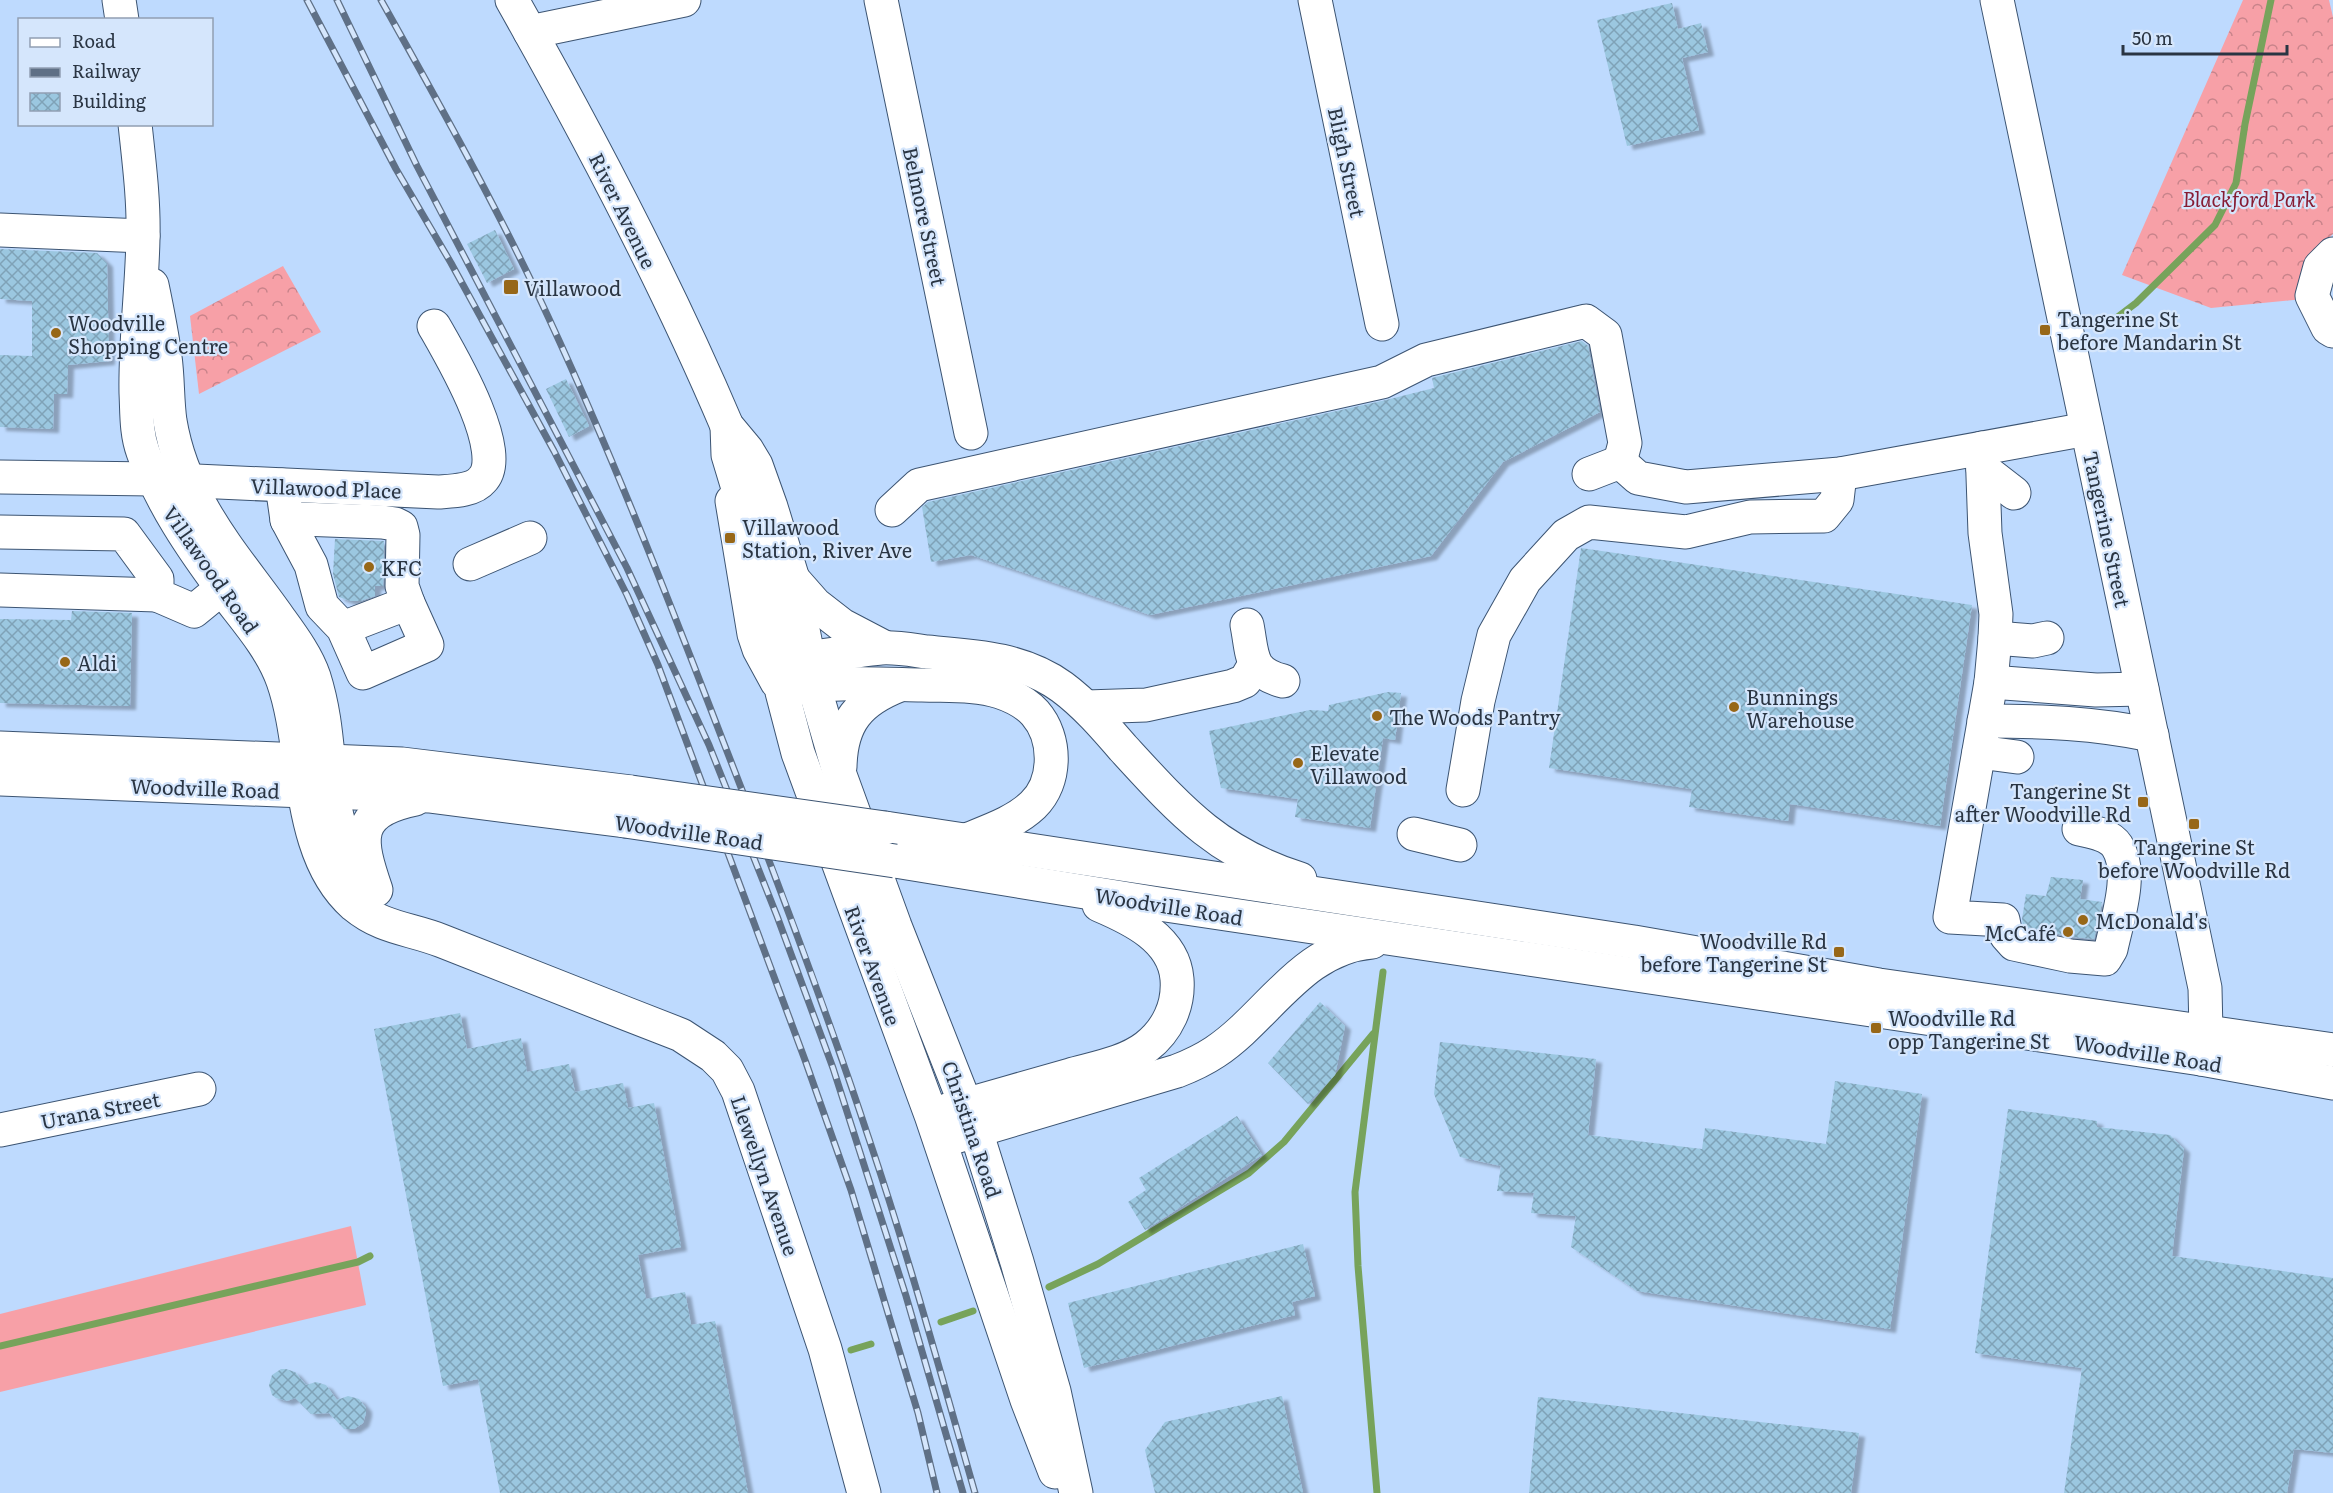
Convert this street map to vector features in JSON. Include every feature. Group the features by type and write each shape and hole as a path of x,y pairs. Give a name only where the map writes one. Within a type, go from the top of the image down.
{"main road":[{"path":"119,0 122,18"},
{"name":"River Avenue","path":"512,0 619,199 727,426 756,465 793,579 812,672 840,775"},
{"path":"530,32 684,0"},
{"name":"Belmore Street","path":"881,0 971,433"},
{"name":"Bligh Street","path":"1315,0 1382,324"},
{"name":"Tangerine Street","path":"1997,0 2205,988 2204,1046"},
{"name":"Villawood Road","path":"135,126 143,236 166,358 170,421 177,452 188,481 216,532 233,579 262,642 283,680 294,727 315,775"},
{"path":"0,230 143,236"},
{"name":"Villawood Road","path":"143,236 135,360 137,422 141,448 153,479 177,524 288,631 313,675 325,728 315,775"},
{"path":"2333,254 2320,267 2312,296 2328,328 2333,331"},
{"path":"892,510 919,485 1382,382 1426,360 1586,321 1605,334 1625,443 1620,462"},
{"name":"Villawood Place","path":"0,477 153,479 438,492 468,488 482,481 488,469 490,449 480,418 435,326"},
{"name":"River Avenue","path":"727,426 732,470 759,558 789,725 808,785 936,1128 1027,1400 1063,1493"},
{"path":"1620,462 1638,478 1686,487 1982,459 2087,429"},
{"path":"1982,459 2014,494"},
{"path":"1982,459 1985,533 1996,614 1995,638 1991,682 1950,916 2003,920 2006,935 2014,944 2070,956 2105,959 2111,949 2125,870 2116,845 2100,833 2079,829"},
{"path":"1589,474 1620,462"},
{"path":"1463,790 1478,701 1494,635 1525,580 1566,535 1589,522 1686,532 1750,517 1824,516 1837,500 1840,474"},
{"path":"282,485 287,520 311,566 332,617 363,673 427,645 402,586 403,535 401,527 382,522 287,520"},
{"path":"0,532 124,534 157,579 157,595"},
{"path":"470,564 530,538"},
{"path":"0,590 157,595 194,611 233,579"},
{"path":"793,579 815,604 842,626 884,648 995,658 1041,675 1060,686 1087,707 1164,792 1194,822 1218,841 1279,872 1383,904"},
{"path":"288,631 332,617 408,603"},
{"path":"1247,626 1255,664 1266,676 1283,681"},
{"path":"1995,638 2032,641 2047,638"},
{"path":"779,677 812,672 884,648"},
{"path":"1087,707 1146,705 1233,686 1245,681 1255,664"},
{"path":"812,672 869,683 980,687 1020,700 1035,713 1046,731 1052,768 1047,786 1035,804 1020,816 964,841"},
{"path":"1991,682 2096,690 2142,689"},
{"path":"840,775 842,738 850,721 867,701 902,684"},
{"path":"1981,736 2041,721 2113,727 2152,735"},
{"path":"1981,736 2017,757"},
{"name":"Woodville Road","path":"0,748 315,775 429,796 628,807 885,828 1634,942 2204,1046 2333,1083"},
{"name":"Woodville Road","path":"0,779 315,775 402,764 895,861 1395,939 2204,1046 2333,1050"},
{"name":"Llewellyn Avenue","path":"315,775 360,871 391,906 429,936"},
{"name":"Llewellyn Avenue","path":"315,775 316,840 337,887 360,909 384,925 429,936 681,1035 698,1044 727,1070 748,1116 825,1348 864,1493"},
{"name":"Christina Road","path":"840,775 895,926 971,1117 1017,1262 1054,1390 1076,1493"},
{"path":"376,890 363,850 365,831 371,820 388,808 405,801 429,796"},
{"path":"1414,834 1460,845"},
{"path":"936,1128 971,1117 1129,1056 1147,1046 1161,1032 1172,1014 1178,996 1177,973 1170,955 1156,937 1138,923 1050,886"},
{"path":"971,1117 1177,1071 1216,1052 1295,978 1316,962 1353,943 1395,939"},
{"name":"Urana Street","path":"0,1130 199,1089"}],"green space":[{"name":"Blackford Park","path":"2243,0 2329,0 2333,17 2333,234 2312,254 2303,299 2211,308 2122,275"},
{"path":"283,266 321,332 199,394 190,316"},
{"path":"351,1226 366,1305 0,1392 0,1314"}],"building":[{"path":"1672,3 1678,29 1701,23 1708,52 1682,58 1699,130 1627,146 1597,20"},
{"path":"495,230 514,269 487,283 467,244"},
{"path":"0,249 97,253 107,263 109,361 68,365 67,394 54,394 53,429 0,427 0,355 32,356 32,301 0,299"},
{"path":"1582,341 1588,346 1600,412 1503,462 1431,556 1150,615 971,555 931,562 922,507 928,502 1386,400 1434,388 1432,378"},
{"path":"566,379 589,426 569,437 546,389"},
{"path":"335,539 384,541 383,586 375,586 375,596 360,601 350,601 339,597 333,574"},
{"path":"1581,548 1972,605 1940,826 1790,804 1788,821 1689,807 1692,789 1549,768"},
{"name":"Aldi","path":"72,611 132,613 130,706 0,703 0,619 71,620"},
{"name":"Elevate Villawood","path":"1388,692 1401,693 1395,740 1383,738 1370,828 1295,817 1298,799 1221,788 1209,731 1310,710 1328,711 1329,705"},
{"path":"2051,877 2083,880 2080,899 2102,902 2094,939 2073,937 2023,926 2026,894 2046,896"},
{"path":"1320,1002 1345,1026 1335,1075 1308,1104 1268,1063"},
{"path":"460,1013 467,1049 521,1038 527,1072 569,1064 575,1092 623,1083 628,1108 654,1103 681,1247 638,1255 646,1299 685,1292 691,1325 715,1321 748,1493 500,1493 478,1379 443,1386 374,1029"},
{"path":"1440,1042 1596,1059 1588,1135 1702,1149 1705,1128 1826,1144 1835,1081 1922,1094 1890,1329 1637,1291 1571,1247 1576,1216 1531,1213 1534,1193 1497,1191 1501,1166 1460,1157 1434,1094"},
{"path":"2008,1109 2097,1121 2097,1127 2170,1135 2184,1149 2172,1256 2333,1278 2333,1453 2294,1449 2287,1493 2064,1493 2082,1368 1975,1353"},
{"path":"1237,1116 1262,1155 1145,1230 1128,1202 1146,1190 1139,1178"},
{"path":"1303,1244 1315,1296 1292,1302 1295,1315 1084,1368 1068,1303"},
{"path":"281,1369 295,1372 306,1385 316,1382 326,1385 337,1400 348,1396 359,1399 366,1408 363,1423 354,1429 344,1429 329,1413 311,1414 295,1398 287,1401 276,1398 272,1395 269,1385 272,1375"},
{"path":"1282,1396 1303,1493 1155,1493 1145,1450 1165,1422"},
{"path":"1538,1397 1859,1433 1851,1493 1529,1493"}],"waterway":[{"path":"2111,322 2136,303 2215,225 2236,183 2245,124 2271,0"},
{"path":"1377,1493 1358,1266 1355,1192 1383,972"},
{"path":"1049,1287 1098,1264 1249,1173 1284,1142 1373,1034"},
{"path":"0,1346 358,1262 370,1256"},
{"path":"941,1322 973,1311"},
{"path":"851,1350 871,1344"}],"railway":[{"path":"307,0 396,169 451,263 554,451 627,595 658,665 851,1190 918,1413 937,1493"},
{"path":"337,0 417,166 627,568 709,745 777,916 833,1068 906,1296 963,1493"},
{"path":"381,0 481,182 537,293 587,403 657,571 780,888 851,1086 883,1180 975,1493"}],"place":[{"name":"Villawood","path":"511,287"},
{"name":"Tangerine St before Mandarin St","path":"2045,330"},
{"name":"Woodville Shopping Centre","path":"56,333"},
{"name":"Villawood Station, River Ave","path":"730,538"},
{"name":"KFC","path":"369,567"},
{"name":"Aldi","path":"65,662"},
{"name":"Bunnings Warehouse","path":"1734,707"},
{"name":"The Woods Pantry","path":"1377,716"},
{"name":"Elevate Villawood","path":"1298,763"},
{"name":"Tangerine St after Woodville Rd","path":"2143,802"},
{"name":"Tangerine St before Woodville Rd","path":"2194,824"},
{"name":"McDonald's","path":"2083,920"},
{"name":"McCafé","path":"2068,932"},
{"name":"Woodville Rd before Tangerine St","path":"1839,952"},
{"name":"Woodville Rd opp Tangerine St","path":"1876,1028"}]}
